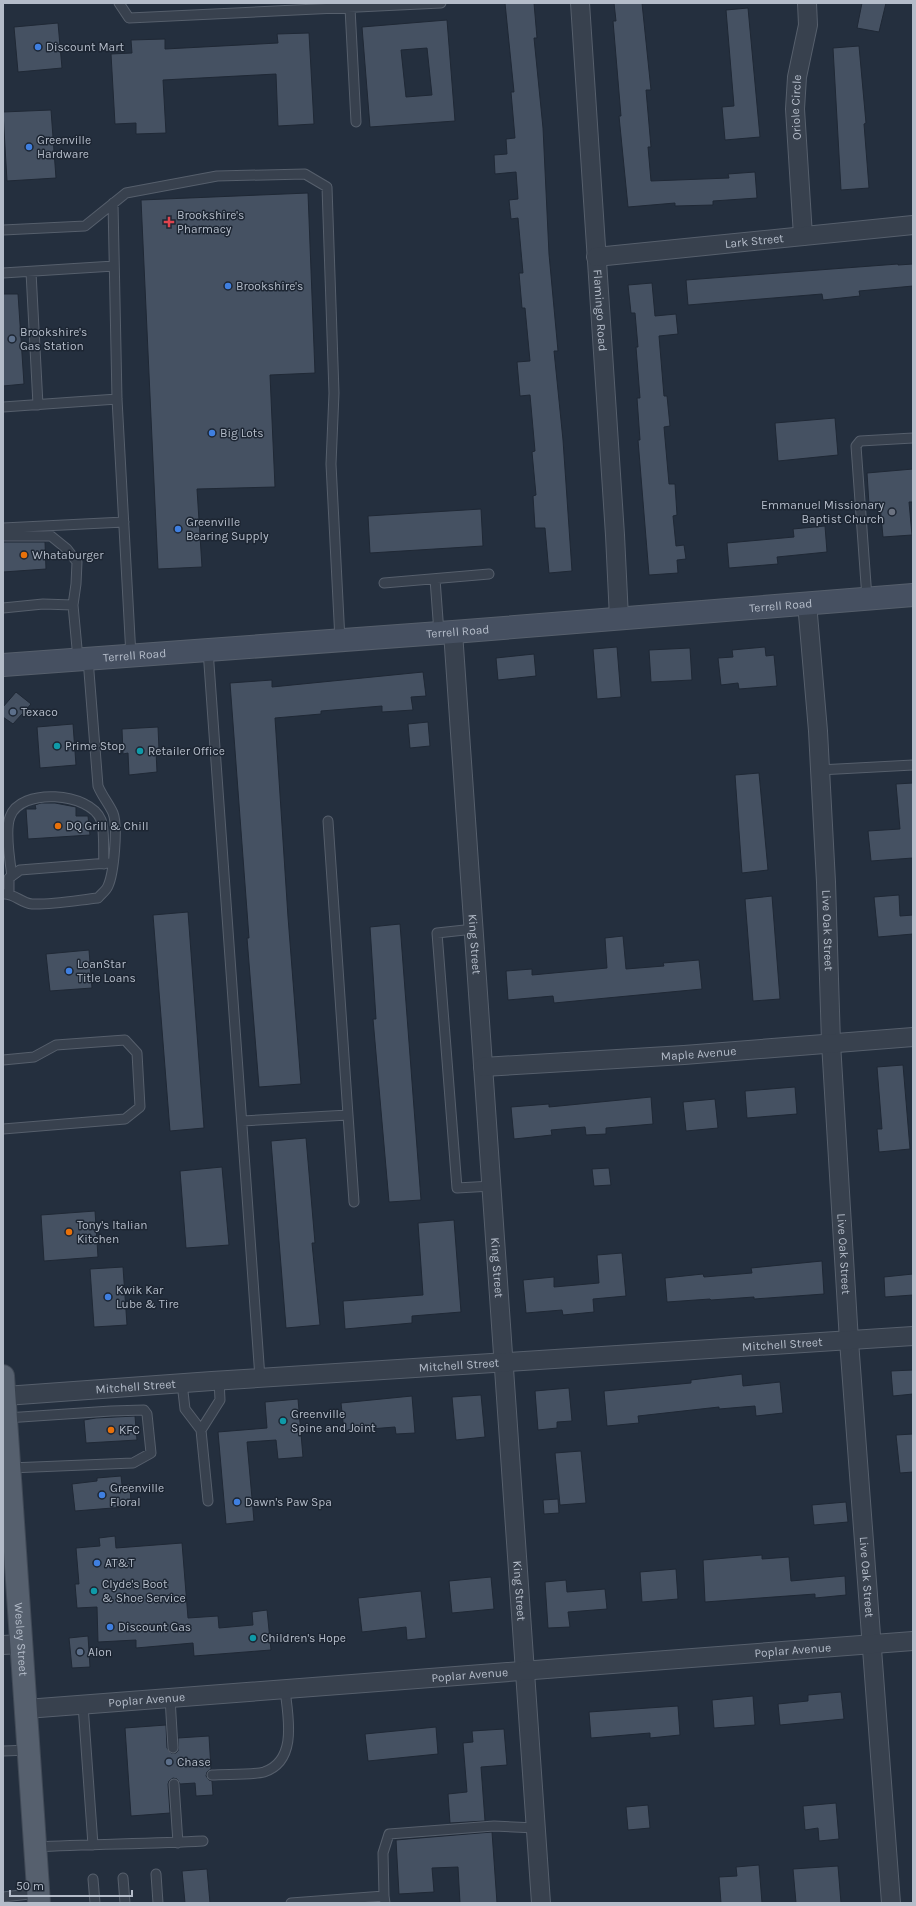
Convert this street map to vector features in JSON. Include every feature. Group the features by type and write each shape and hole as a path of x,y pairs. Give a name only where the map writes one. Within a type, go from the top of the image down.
{"main road":[{"name":"Wesley Street","path":"4,1393 8,1536 13,1573 12,1645 26,1709 39,1898"}],"street":[{"name":"Flamingo Road","path":"580,3 619,618"},
{"name":"Oriole Circle","path":"803,236 795,109 797,78 808,25 807,3"},
{"name":"Lark Street","path":"596,257 913,225"},
{"name":"Terrell Road","path":"3,665 446,633 913,595"},
{"name":"Live Oak Street","path":"807,603 815,680 826,882 831,1043 849,1341 891,1903"},
{"name":"King Street","path":"446,633 474,929 541,1903"},
{"name":"Maple Avenue","path":"483,1067 913,1037"},
{"name":"Mitchell Street","path":"4,1393 505,1363 913,1336"},
{"name":"Poplar Avenue","path":"26,1709 913,1641"}],"lane":[{"path":"119,3 129,18 285,7 350,8 440,3"},
{"path":"350,8 356,122"},
{"path":"3,230 85,226 126,193 217,176 305,174 327,187 334,392 331,464 340,641"},
{"path":"113,203 117,400 131,656"},
{"path":"3,273 114,266"},
{"path":"31,272 38,404"},
{"path":"3,407 117,400"},
{"path":"866,598 856,446 860,442 913,438"},
{"path":"3,528 124,522"},
{"path":"3,536 51,536 67,549 77,562 76,584 72,605 83,659 98,786 102,797 113,813 115,848 113,863 108,888 98,898 31,904 6,894 9,878 20,870 113,863"},
{"path":"384,583 489,574"},
{"path":"435,579 446,633"},
{"path":"3,608 43,604 72,605"},
{"path":"208,650 260,1378"},
{"path":"819,770 913,764"},
{"path":"12,876 9,856 10,817 19,805 35,798 66,797 80,801 94,809 101,821 104,864"},
{"path":"328,821 354,1202"},
{"path":"474,929 437,933 457,1188 492,1186"},
{"path":"3,1060 34,1056 56,1045 126,1040 137,1053 140,1107 125,1119 3,1129"},
{"path":"242,1121 348,1115"},
{"path":"202,1430 220,1400 219,1380"},
{"path":"182,1383 184,1409 202,1430 208,1501"},
{"path":"4,1393 111,1411 144,1410 147,1414 151,1453 133,1462 7,1478"},
{"path":"212,1775 264,1772 280,1762 287,1747 289,1727 285,1690"},
{"path":"170,1698 173,1748"},
{"path":"83,1705 93,1845"},
{"path":"3,1751 29,1750"},
{"path":"174,1784 178,1842"},
{"path":"291,1903 384,1900 383,1853 389,1834 494,1826 536,1828"},
{"path":"35,1847 203,1841"},
{"path":"156,1874 158,1903"},
{"path":"123,1878 125,1903"},
{"path":"93,1879 95,1903"},
{"path":"3,1897 39,1898"}],"building":[{"path":"505,3 534,3 537,38 534,38 543,128 549,254 558,351 554,351 563,440 572,571 549,573 545,528 535,528 533,496 536,495 532,452 535,451 530,395 520,396 517,362 530,361 525,308 522,308 519,273 523,273 518,218 511,219 509,200 518,199 516,172 495,174 494,155 507,154 506,139 515,138 511,92 514,92"},
{"path":"614,3 642,3 651,90 646,90 651,147 648,147 651,181 729,178 728,174 755,172 757,198 713,201 713,205 675,206 675,203 628,207 619,116 621,116 613,21 616,21"},
{"path":"862,3 886,3 879,32 857,28"},
{"path":"748,8 760,137 725,140 722,107 734,106 726,10"},
{"path":"447,20 455,121 370,127 362,27","holes":["427,48 432,95 406,97 401,50"]},
{"name":"Discount Mart","path":"58,23 62,68 18,72 14,27"},
{"path":"309,33 314,124 278,126 276,74 163,80 166,133 136,134 136,123 115,124 111,54 132,53 131,40 165,39 165,49 278,43 277,34"},
{"path":"859,46 866,123 864,124 869,188 841,190 833,48"},
{"name":"Greenville Hardware","path":"51,110 56,178 7,181 3,112"},
{"name":"Brookshire's","path":"308,193 315,373 270,375 275,487 197,489 202,567 158,569 141,200"},
{"path":"913,264 913,286 859,291 860,296 823,300 822,294 688,305 686,280"},
{"path":"652,283 655,316 676,314 678,334 659,336 664,396 667,396 670,426 664,427 669,484 675,484 677,515 673,516 676,546 684,545 686,559 677,560 678,573 649,575 638,440 640,440 637,398 640,398 636,347 638,347 635,313 631,313 628,285"},
{"name":"Brookshire's Gas Station","path":"3,294 18,294 24,384 3,386"},
{"path":"835,418 838,455 778,461 775,423"},
{"path":"913,469 913,502 909,502 912,535 883,537 880,504 869,505 867,473"},
{"path":"481,509 483,546 370,553 368,516"},
{"path":"825,526 827,552 777,557 778,564 729,568 727,543 794,537 793,529"},
{"name":"Whataburger","path":"3,542 45,542 46,569 3,572"},
{"path":"617,647 621,697 597,699 593,649"},
{"path":"765,647 766,656 774,655 777,686 739,689 738,683 721,685 718,658 733,657 732,650"},
{"path":"690,648 692,680 651,682 649,650"},
{"path":"534,654 536,676 498,680 496,658"},
{"path":"423,672 426,696 411,697 413,710 382,712 382,706 321,711 321,714 275,718 301,1084 259,1087 247,938 249,938 230,683 272,680 272,687"},
{"name":"Texaco","path":"16,692 31,704 13,724 3,717 3,707"},
{"path":"428,722 430,746 410,748 408,724"},
{"name":"Prime Stop","path":"73,724 76,765 40,768 37,727"},
{"name":"Retailer Office","path":"158,727 159,750 156,751 157,772 129,775 128,753 123,754 122,729"},
{"path":"759,773 768,870 742,873 735,775"},
{"path":"913,783 913,858 871,861 868,831 900,829 896,784"},
{"name":"DQ Grill & Chill","path":"41,803 55,803 76,807 76,816 88,816 90,835 28,839 26,809 36,809 35,805"},
{"path":"899,895 900,916 913,915 913,934 878,937 874,897"},
{"path":"772,896 780,999 753,1001 745,899"},
{"path":"188,912 204,1128 170,1131 153,915"},
{"path":"400,924 421,1200 389,1202 373,1019 376,1019 370,927"},
{"path":"623,936 626,969 664,966 663,963 699,960 702,989 554,1003 553,996 508,1000 506,971 532,969 532,975 607,968 605,938"},
{"name":"LoanStar Title Loans","path":"89,950 92,988 50,991 46,954"},
{"path":"903,1065 910,1149 879,1152 877,1129 882,1129 877,1067"},
{"path":"795,1087 797,1114 747,1118 745,1091"},
{"path":"651,1097 653,1124 606,1128 606,1134 586,1135 585,1127 551,1130 552,1135 514,1139 511,1107 549,1104 549,1107"},
{"path":"715,1099 718,1128 686,1131 683,1102"},
{"path":"306,1138 315,1243 312,1243 320,1325 286,1328 271,1141"},
{"path":"222,1167 229,1245 186,1248 180,1171"},
{"path":"609,1168 611,1185 594,1186 592,1169"},
{"name":"Tony's Italian Kitchen","path":"95,1211 98,1257 44,1261 41,1215"},
{"path":"454,1220 461,1312 412,1316 412,1323 345,1329 343,1301 423,1295 418,1223"},
{"path":"622,1253 626,1296 593,1299 594,1312 563,1315 562,1310 526,1313 523,1280 554,1277 554,1287 599,1283 597,1255"},
{"path":"822,1261 824,1294 754,1299 754,1297 667,1302 665,1278 703,1274 704,1277 752,1273 751,1268"},
{"name":"Kwik Kar Lube & Tire","path":"123,1267 127,1325 94,1327 90,1269"},
{"path":"913,1274 913,1295 885,1297 884,1277"},
{"path":"913,1370 913,1394 893,1396 891,1371"},
{"path":"742,1374 743,1386 780,1382 783,1413 756,1416 755,1406 719,1409 719,1407 638,1416 639,1423 607,1426 604,1391 691,1383 691,1380"},
{"path":"569,1388 572,1421 557,1422 557,1428 538,1430 535,1391"},
{"path":"481,1395 485,1437 456,1440 452,1397"},
{"path":"412,1396 415,1433 396,1434 395,1427 344,1431 341,1403"},
{"path":"298,1399 303,1457 278,1459 276,1440 247,1442 254,1521 226,1524 218,1432 267,1428 265,1402"},
{"name":"KFC","path":"135,1416 137,1440 86,1443 84,1420"},
{"path":"913,1434 913,1472 900,1473 896,1435"},
{"path":"581,1451 586,1503 560,1505 555,1453"},
{"name":"Greenville Floral","path":"121,1476 122,1485 130,1484 131,1504 125,1505 125,1507 75,1511 72,1484 97,1481 97,1478"},
{"path":"558,1499 559,1513 544,1514 543,1500"},
{"path":"846,1502 848,1522 814,1525 812,1505"},
{"path":"115,1536 116,1548 182,1543 188,1618 218,1616 219,1628 253,1625 252,1612 267,1610 271,1650 194,1656 193,1643 136,1648 136,1640 98,1642 97,1607 77,1608 75,1584 79,1584 76,1548 100,1546 99,1538"},
{"path":"762,1555 762,1559 789,1557 791,1581 845,1576 846,1595 815,1598 815,1594 705,1602 703,1560"},
{"path":"676,1569 678,1599 642,1602 640,1572"},
{"path":"491,1577 494,1609 452,1613 449,1581"},
{"path":"566,1580 567,1592 605,1589 607,1609 568,1612 570,1627 548,1628 545,1582"},
{"path":"421,1591 426,1638 407,1640 406,1627 362,1632 358,1598"},
{"name":"Alon","path":"88,1636 90,1667 72,1668 69,1638"},
{"path":"841,1692 844,1719 780,1725 778,1704 808,1701 808,1695"},
{"path":"753,1696 755,1725 714,1728 712,1700"},
{"path":"678,1706 680,1735 650,1738 650,1733 591,1738 589,1712"},
{"name":"Chase","path":"166,1725 167,1748 171,1753 176,1753 178,1751 178,1738 209,1736 211,1769 207,1772 206,1776 212,1781 213,1795 196,1796 195,1783 180,1784 177,1779 173,1778 168,1784 170,1813 131,1816 125,1728"},
{"path":"436,1727 438,1754 368,1761 365,1734"},
{"path":"504,1729 507,1765 481,1767 485,1821 450,1823 448,1794 467,1792 463,1743 473,1742 472,1731"},
{"path":"836,1803 839,1839 819,1841 818,1828 805,1830 803,1806"},
{"path":"648,1805 650,1828 628,1830 626,1807"},
{"path":"492,1832 497,1903 460,1903 458,1867 432,1868 434,1892 399,1894 396,1840"},
{"path":"759,1865 762,1903 721,1903 719,1877 737,1876 736,1867"},
{"path":"838,1866 841,1903 796,1903 793,1869"},
{"path":"207,1869 210,1903 185,1903 182,1871"}],"place":[{"name":"Discount Mart","path":"38,47"},
{"name":"Greenville Hardware","path":"29,147"},
{"name":"Brookshire's Pharmacy","path":"169,222"},
{"name":"Brookshire's","path":"228,286"},
{"name":"Brookshire's Gas Station","path":"12,339"},
{"name":"Big Lots","path":"212,433"},
{"name":"Emmanuel Missionary Baptist Church","path":"892,512"},
{"name":"Greenville Bearing Supply","path":"178,529"},
{"name":"Whataburger","path":"24,555"},
{"name":"Texaco","path":"13,712"},
{"name":"Prime Stop","path":"57,746"},
{"name":"Retailer Office","path":"140,751"},
{"name":"DQ Grill & Chill","path":"58,826"},
{"name":"LoanStar Title Loans","path":"69,971"},
{"name":"Tony's Italian Kitchen","path":"69,1232"},
{"name":"Kwik Kar Lube & Tire","path":"108,1297"},
{"name":"Greenville Spine and Joint","path":"283,1421"},
{"name":"KFC","path":"111,1430"},
{"name":"Greenville Floral","path":"102,1495"},
{"name":"Dawn's Paw Spa","path":"237,1502"},
{"name":"AT&T","path":"97,1563"},
{"name":"Clyde's Boot & Shoe Service","path":"94,1591"},
{"name":"Discount Gas","path":"110,1627"},
{"name":"Children's Hope","path":"253,1638"},
{"name":"Alon","path":"80,1652"},
{"name":"Chase","path":"169,1762"}]}
